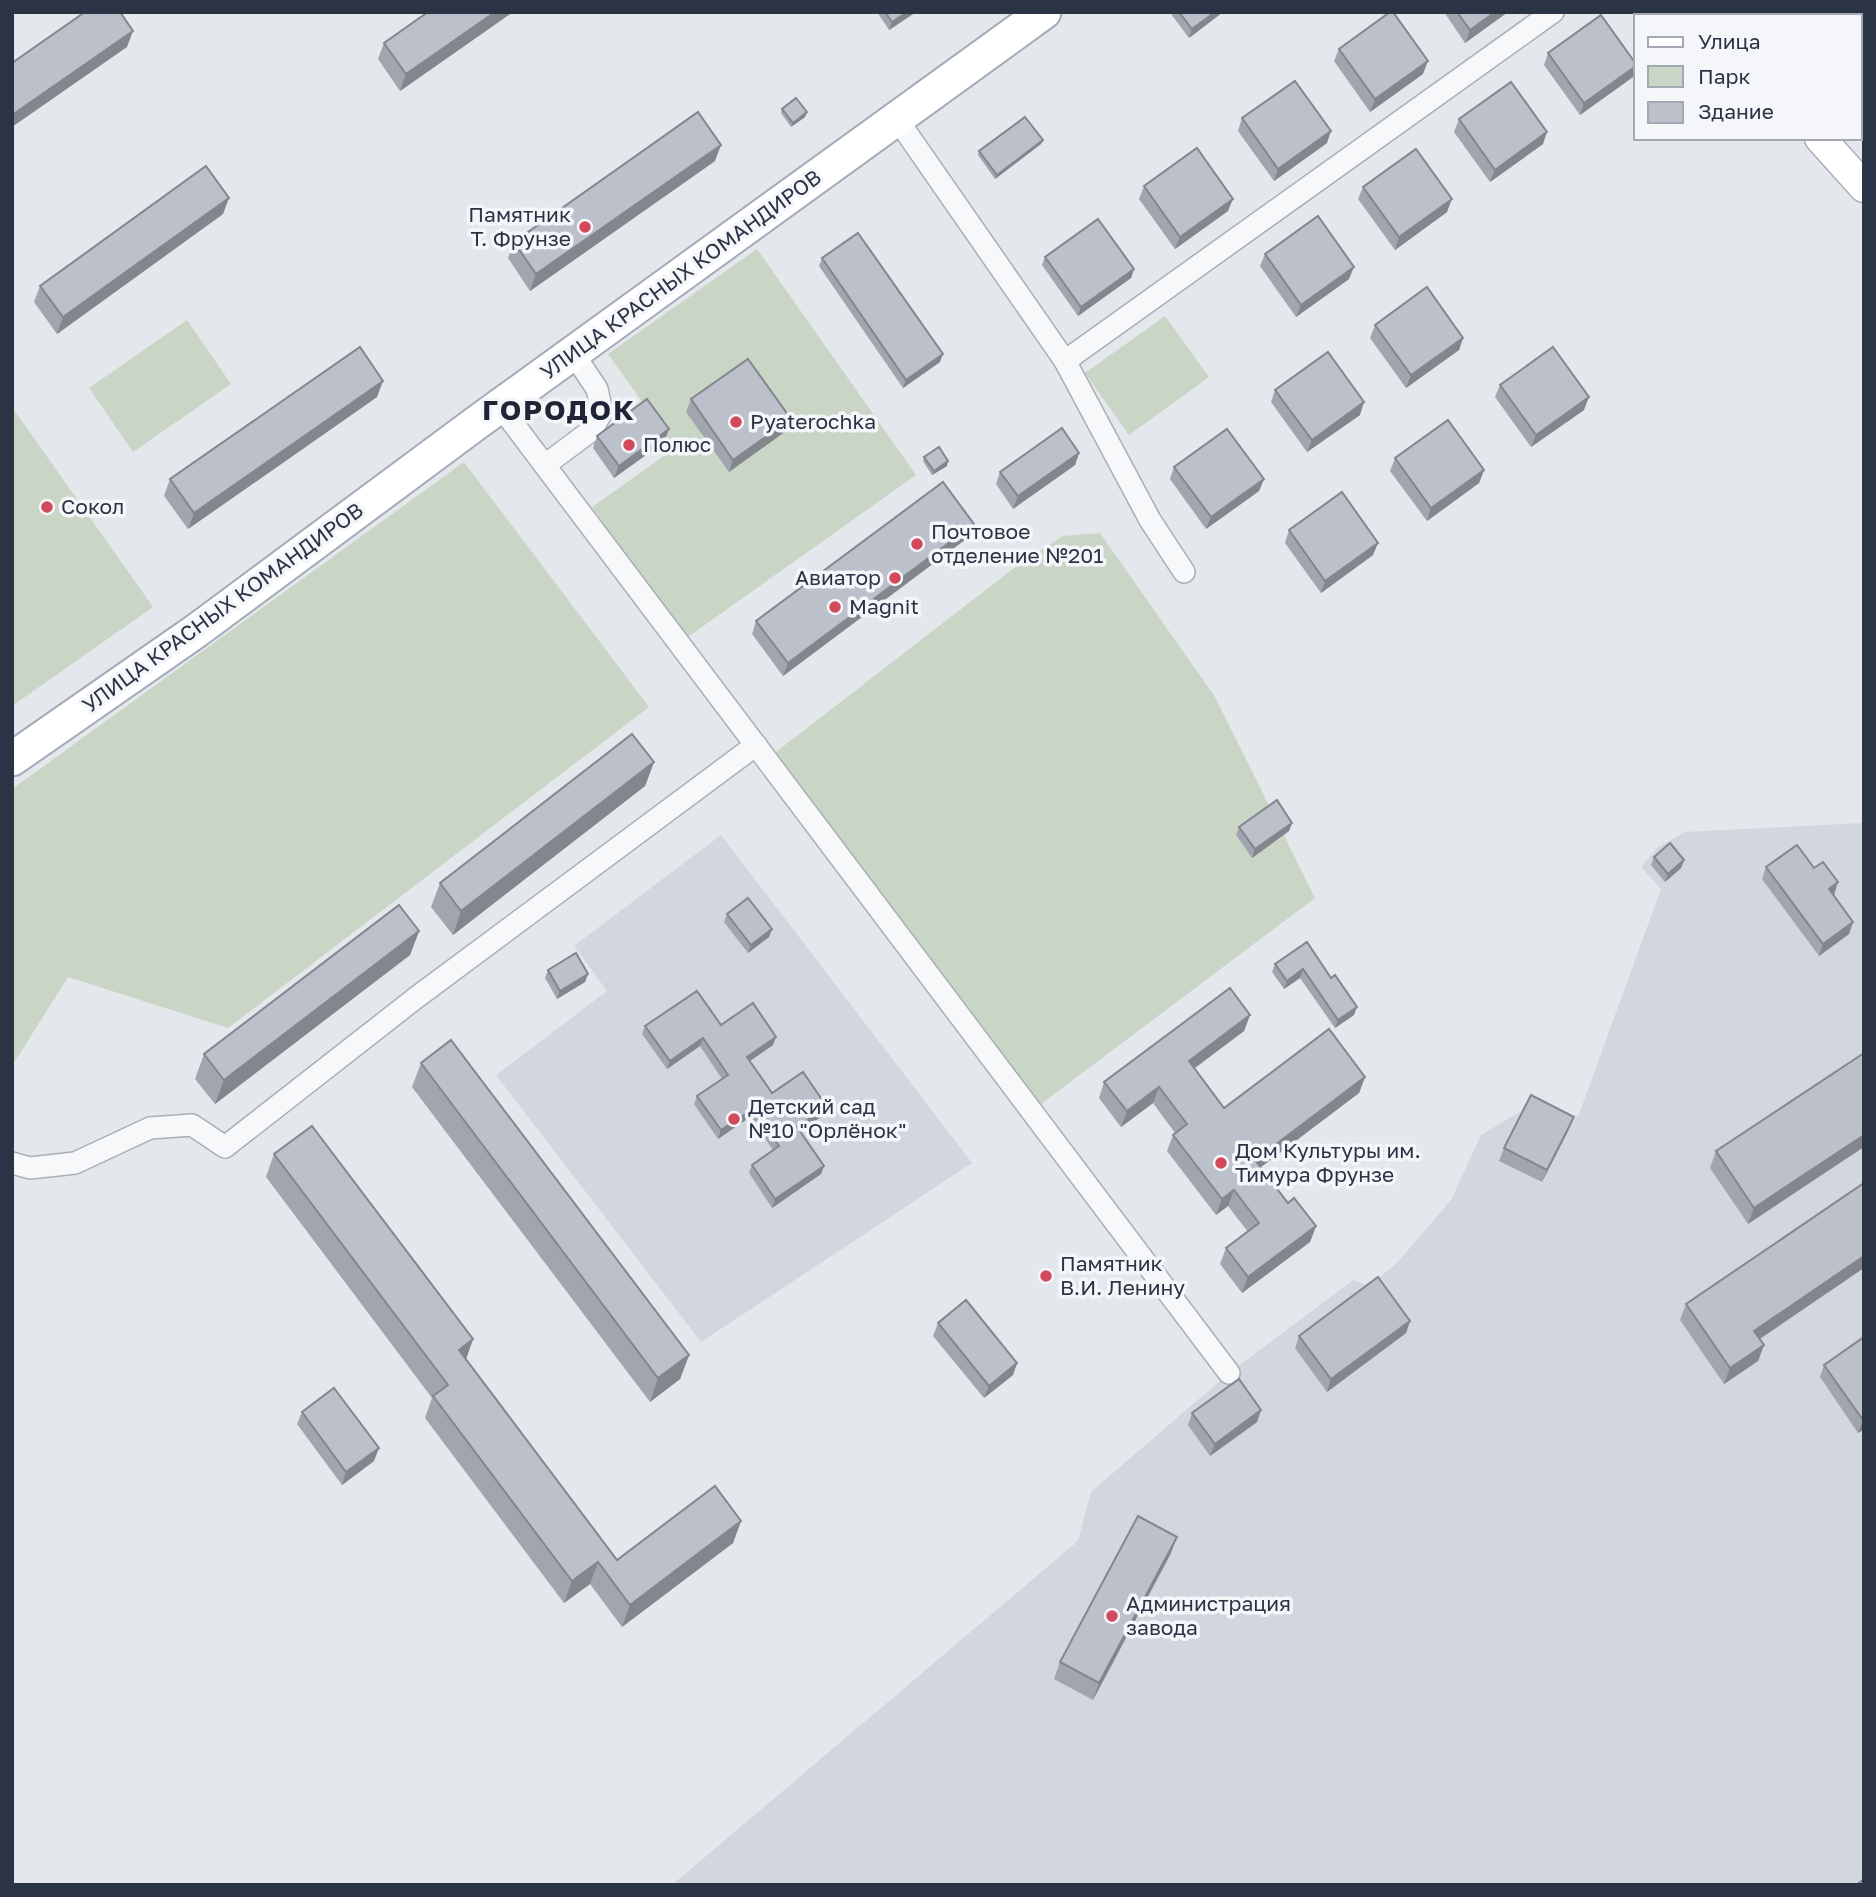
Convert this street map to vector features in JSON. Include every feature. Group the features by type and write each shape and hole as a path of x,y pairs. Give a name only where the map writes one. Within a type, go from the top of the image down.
{"main road":[{"name":"УЛИЦА КРАСНЫХ КОМАНДИРОВ","path":"12,759 196,631 500,406 1044,12"},
{"path":"1822,140 1864,187"}],"street":[{"path":"1065,361 1553,12"},
{"path":"897,119 1065,361 1150,520 1184,572"},
{"path":"545,465 592,430 602,412 597,389 573,353"},
{"path":"500,406 1229,1373"},
{"path":"12,1163 30,1168 75,1163 150,1128 192,1125 225,1147 434,985 756,745"}],"shaded area":[{"path":"1864,823 1864,1885 672,1885 1078,1541 1091,1492 1229,1373 1353,1280 1368,1286 1397,1263 1451,1200 1481,1135 1526,1108 1569,1129 1579,1114 1661,889 1641,867 1658,847 1685,832"},
{"name":"Детский сад №10 \"Орлёнок\"","path":"721,835 972,1163 701,1342 496,1075 607,991 574,946"}],"green space":[{"path":"757,249 916,475 685,639 592,507 675,448 608,354"},
{"path":"1165,316 1209,377 1129,435 1085,373"},
{"path":"187,320 231,384 133,452 89,388"},
{"name":"Сокол","path":"12,407 153,607 12,706"},
{"path":"464,462 649,707 228,1028 68,977 12,1066 12,789"},
{"path":"1100,533 1215,697 1315,898 1041,1104 772,755 1022,562 1063,536"}],"building":[{"path":"85,12 120,12 133,31 12,115 12,63"},
{"path":"428,12 495,12 406,74 384,43"},
{"path":"885,12 907,12 892,22"},
{"path":"1179,12 1215,12 1192,29"},
{"path":"1393,12 1428,61 1375,99 1339,49"},
{"path":"1457,12 1495,12 1470,30"},
{"path":"1761,12 1828,14 1762,14"},
{"path":"1601,15 1634,61 1634,67 1584,103 1548,53"},
{"path":"1864,60 1862,108 1862,62"},
{"path":"1295,81 1331,131 1278,169 1242,118"},
{"path":"1511,82 1547,132 1495,170 1459,119"},
{"path":"796,98 807,112 793,123 782,109"},
{"path":"698,112 721,145 536,274 514,242"},
{"path":"1025,117 1043,140 997,175 979,151"},
{"path":"1197,148 1233,199 1180,237 1144,186"},
{"path":"1416,149 1452,199 1399,237 1363,187"},
{"path":"206,166 229,198 63,317 40,286"},
{"path":"1318,216 1354,267 1301,305 1265,254"},
{"path":"1098,219 1134,269 1081,307 1045,257"},
{"path":"858,233 943,354 906,380 822,258"},
{"path":"1427,287 1463,338 1411,375 1375,325"},
{"path":"360,347 383,381 194,513 170,479"},
{"path":"1553,347 1589,397 1536,435 1500,385"},
{"path":"1328,352 1364,402 1312,440 1275,390"},
{"name":"Pyaterochka","path":"748,359 791,419 733,460 691,399"},
{"name":"Полюс","path":"647,399 669,429 619,466 597,436"},
{"path":"1448,420 1484,470 1431,508 1395,458"},
{"path":"1062,428 1079,453 1018,496 1000,472"},
{"path":"1227,429 1264,479 1211,517 1174,467"},
{"path":"939,447 948,461 934,471 924,457"},
{"path":"943,482 974,524 788,663 756,621"},
{"path":"1342,492 1378,543 1325,581 1289,530"},
{"path":"632,734 654,762 461,911 440,883"},
{"path":"1277,800 1292,823 1255,849 1239,827"},
{"path":"1670,843 1684,860 1668,874 1654,857"},
{"path":"1797,845 1814,868 1823,862 1838,882 1829,889 1853,922 1823,944 1766,867"},
{"path":"748,898 772,929 751,945 727,914"},
{"path":"399,905 419,931 224,1080 204,1054"},
{"path":"1307,942 1331,978 1335,975 1357,1007 1338,1020 1303,969 1287,981 1275,964"},
{"path":"576,953 588,974 560,991 548,970"},
{"name":"Дом Культуры им. Тимура Фрунзе","path":"1230,988 1250,1015 1189,1061 1224,1108 1329,1029 1365,1077 1255,1160 1288,1203 1294,1198 1316,1226 1248,1277 1226,1248 1259,1223 1234,1190 1222,1199 1173,1135 1187,1124 1159,1087 1127,1111 1104,1082"},
{"path":"697,991 721,1025 753,1003 776,1037 747,1057 772,1093 803,1072 827,1107 797,1127 824,1166 775,1199 752,1165 779,1146 753,1109 721,1130 697,1096 728,1075 703,1038 670,1061 645,1026"},
{"path":"451,1040 689,1355 658,1378 421,1063"},
{"path":"1864,1053 1864,1135 1754,1208 1716,1151"},
{"path":"1531,1095 1574,1117 1547,1170 1504,1148"},
{"path":"312,1126 473,1339 459,1350 617,1560 715,1486 741,1521 630,1605 598,1562 572,1581 433,1396 448,1385 274,1154"},
{"path":"1864,1183 1864,1256 1754,1331 1764,1345 1730,1368 1686,1304"},
{"path":"1378,1277 1410,1321 1331,1379 1299,1336"},
{"path":"966,1300 1017,1363 989,1386 938,1323"},
{"path":"1864,1337 1864,1420 1863,1420 1824,1365"},
{"path":"1239,1379 1261,1410 1215,1444 1192,1413"},
{"path":"334,1388 379,1448 346,1472 302,1412"},
{"name":"Администрация завода","path":"1138,1516 1177,1537 1099,1683 1060,1662"}],"place":[{"name":"Памятник Т. Фрунзе","path":"585,227"},
{"name":"Pyaterochka","path":"736,422"},
{"name":"Полюс","path":"629,445"},
{"name":"Сокол","path":"47,507"},
{"name":"Почтовое отделение №201","path":"917,544"},
{"name":"Авиатор","path":"895,578"},
{"name":"Magnit","path":"835,607"},
{"name":"Детский сад №10 \"Орлёнок\"","path":"734,1119"},
{"name":"Дом Культуры им. Тимура Фрунзе","path":"1221,1163"},
{"name":"Памятник В.И. Ленину","path":"1046,1276"},
{"name":"Администрация завода","path":"1112,1616"}],"district":[{"name":"ГОРОДОК","path":"559,410"}]}
